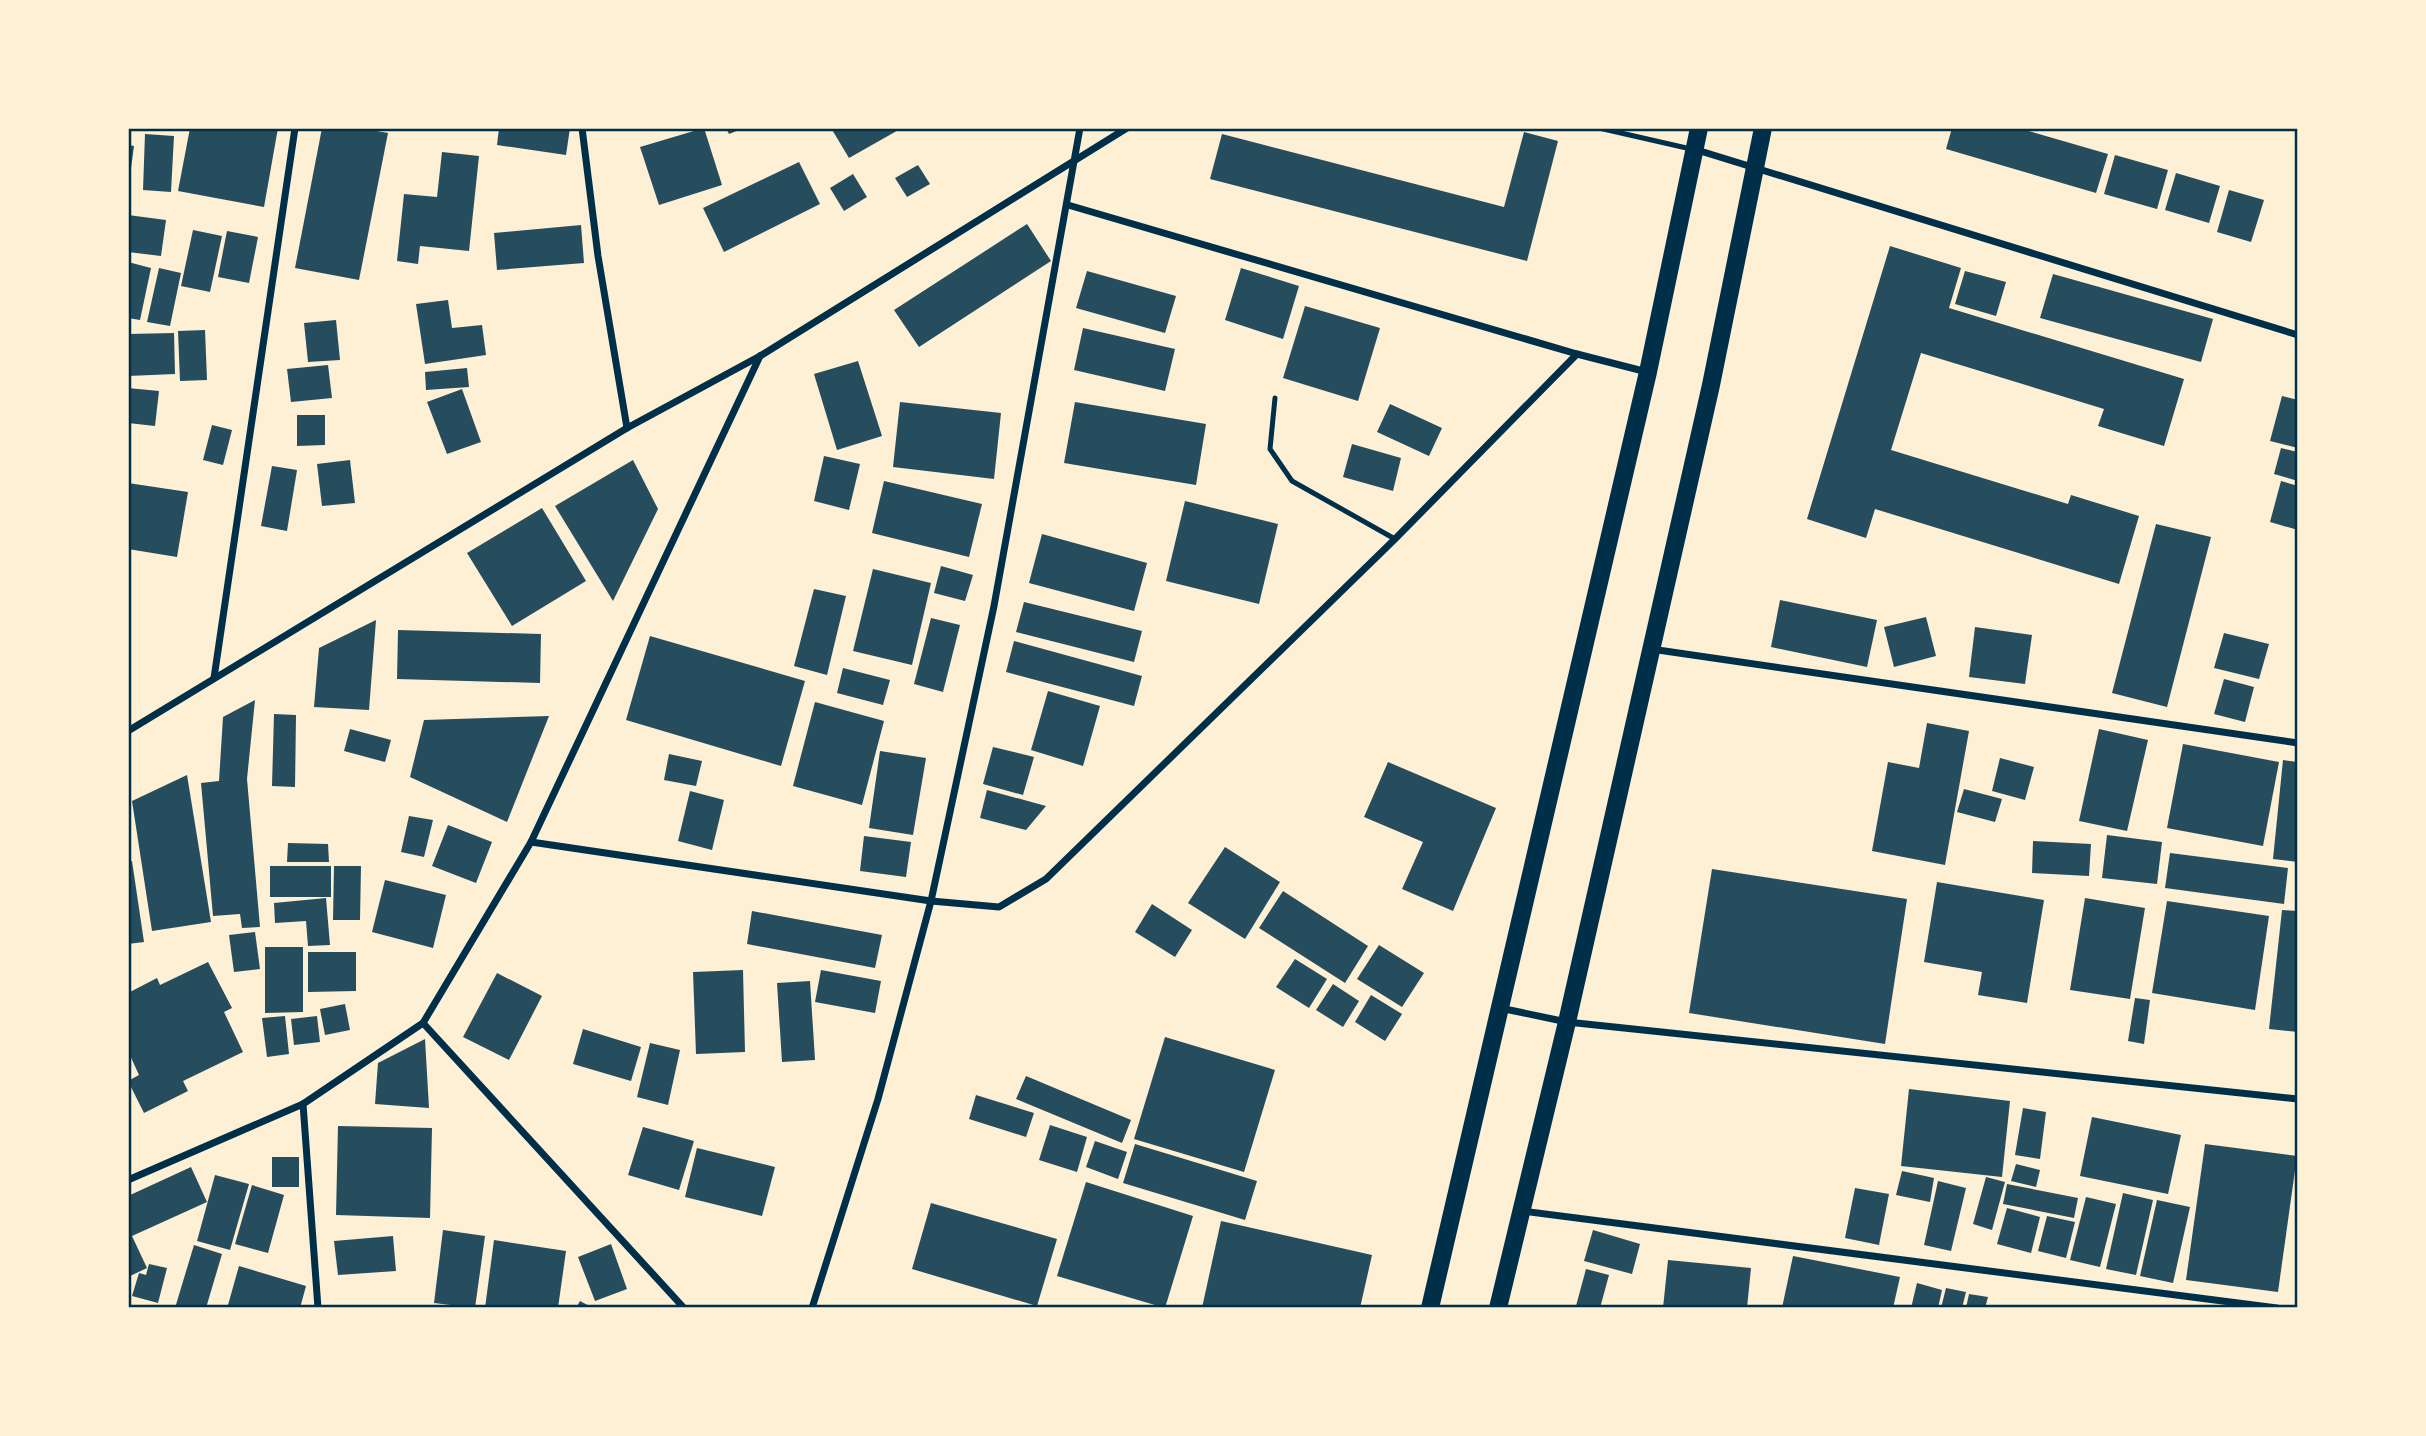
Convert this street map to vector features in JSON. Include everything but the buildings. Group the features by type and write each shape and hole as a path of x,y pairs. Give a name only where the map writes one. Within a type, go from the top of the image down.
{"main road":[{"path":"1430,1308 1648,372 1699,128"},
{"path":"1497,1308 1567,1022 1711,385 1763,128"}],"street":[{"path":"214,678 295,128"},
{"path":"582,128 598,256 627,428"},
{"path":"812,1308 878,1099 931,901 994,606 1080,128"},
{"path":"128,731 627,428 760,356 1076,157 1127,128"},
{"path":"1694,149 1754,165 2298,335"},
{"path":"1068,205 1577,354 1648,372"},
{"path":"531,842 931,901 999,907 1046,879 1395,539 1577,354"},
{"path":"128,1180 303,1104 423,1023 531,842 760,356"},
{"path":"1650,649 2298,743"},
{"path":"1500,1008 1567,1022 2298,1099"},
{"path":"423,1023 684,1308"},
{"path":"303,1104 318,1308"},
{"path":"1522,1211 2277,1308"}],"lane":[{"path":"1598,128 1694,149"},
{"path":"1275,398 1270,449 1292,481 1395,539"}]}
